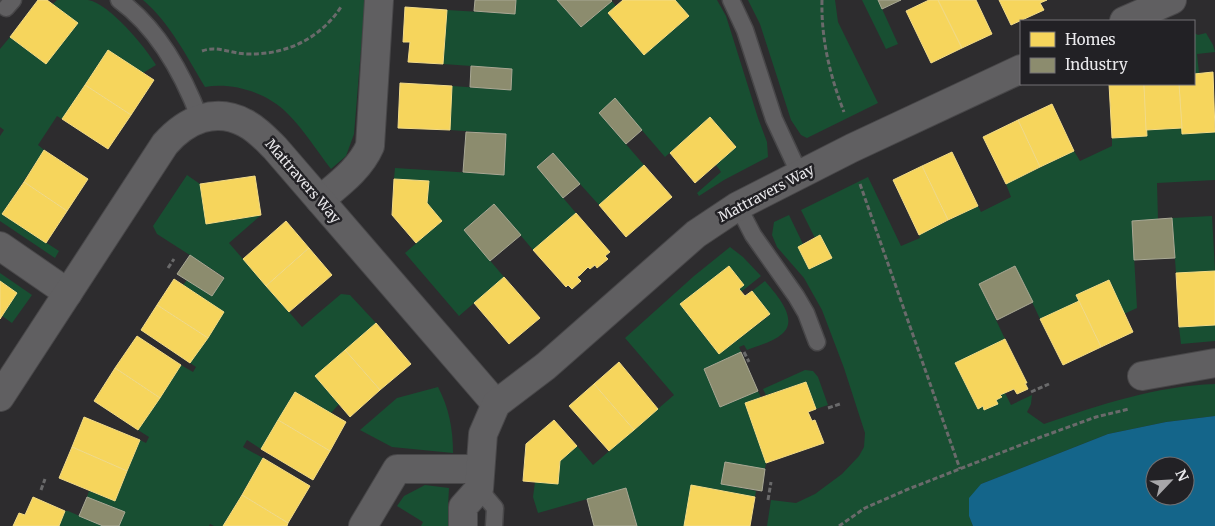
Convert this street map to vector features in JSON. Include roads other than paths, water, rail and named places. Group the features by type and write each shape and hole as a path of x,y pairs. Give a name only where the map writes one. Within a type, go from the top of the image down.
{"street":[{"path":"320,200 342,182 364,158 370,146 379,0"},
{"path":"1126,20 1172,0"},
{"name":"Mattravers Way","path":"480,479 483,434 496,404 546,366 696,234 738,206 852,148 1020,69"},
{"name":"Mattravers Way","path":"0,398 165,144 184,126 200,118 218,116 245,122 259,132 275,148 496,404"},
{"path":"0,246 68,293"},
{"path":"1142,376 1215,363"},
{"path":"363,526 397,469 480,479 463,507 463,526"}],"lane":[{"path":"120,0 141,19 164,47 190,92 200,118"},
{"path":"731,0 745,30 774,119 800,175"},
{"path":"738,206 752,235 806,313 818,342"},
{"path":"480,479 495,508 494,526"}],"water":[{"path":"1215,416 1215,526 973,526 969,516 969,498 981,484 1108,434 1166,422"}]}
